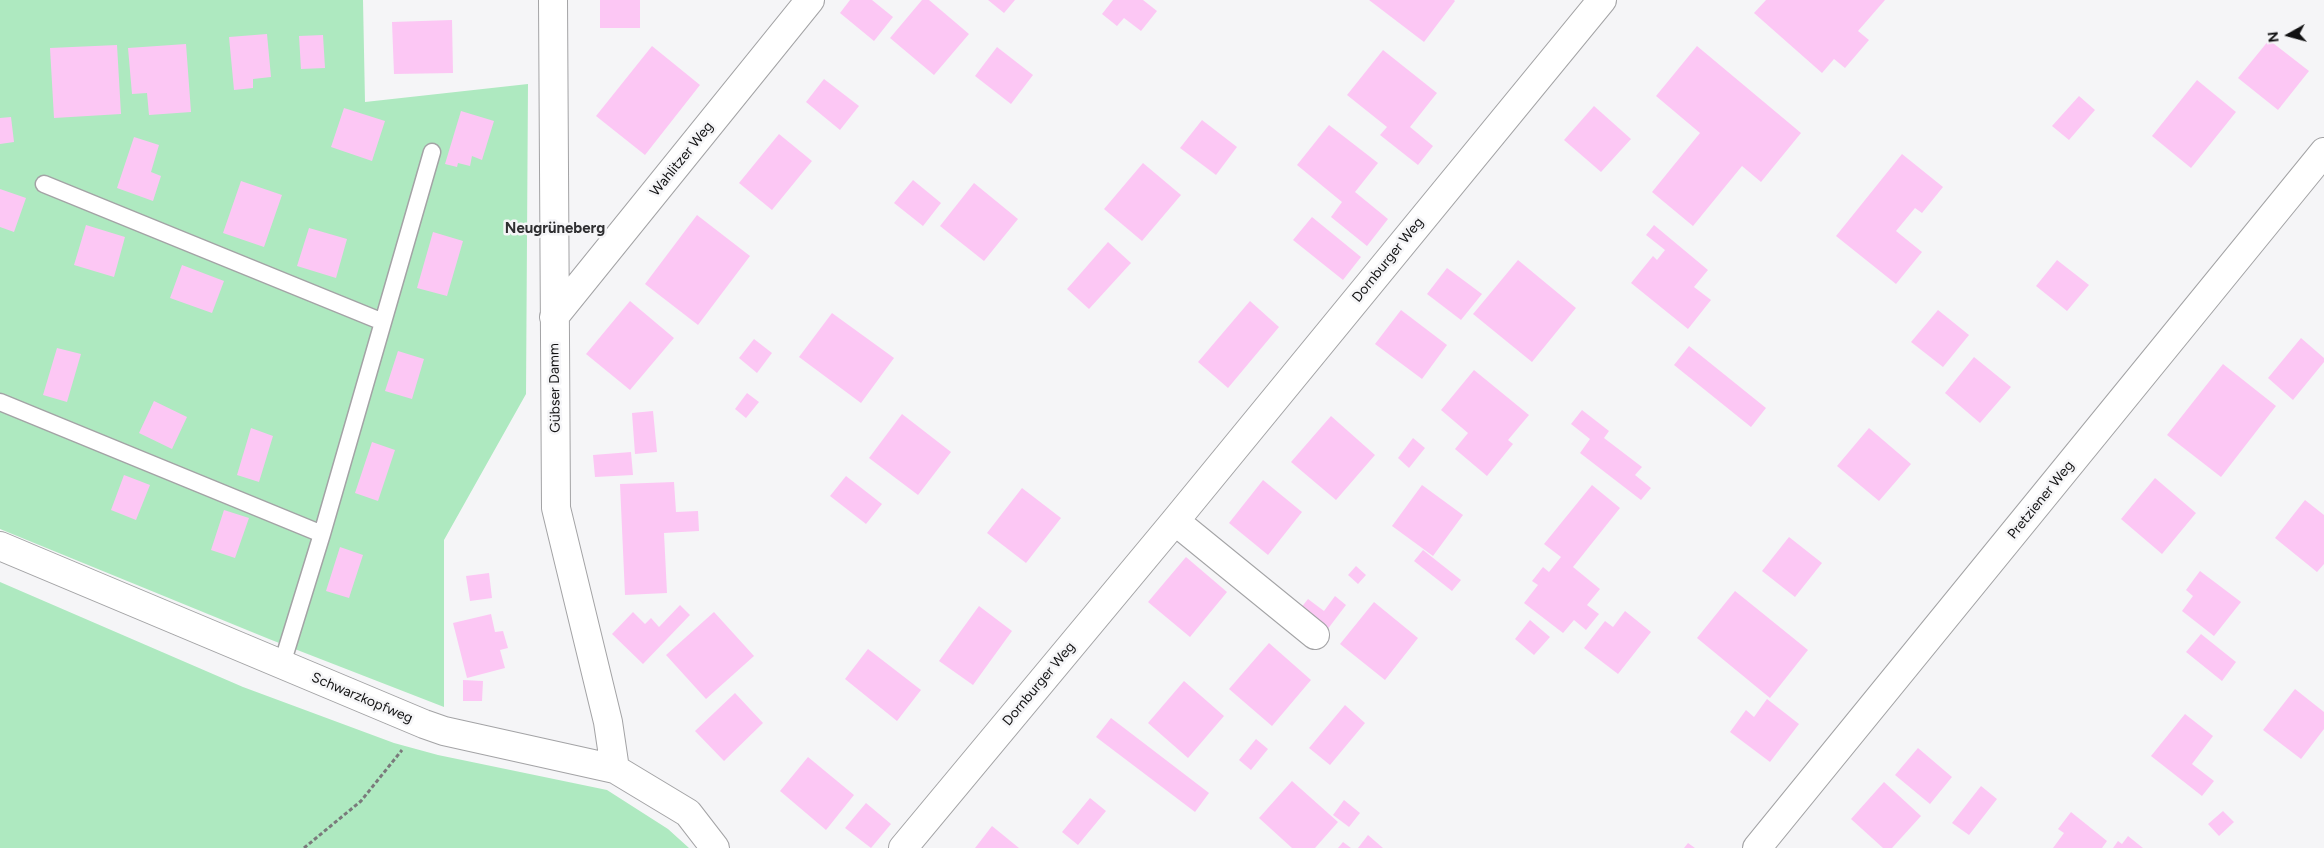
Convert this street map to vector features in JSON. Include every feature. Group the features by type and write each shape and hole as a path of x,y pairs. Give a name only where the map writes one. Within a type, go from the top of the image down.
{"street":[{"name":"Gübser Damm","path":"553,0 556,508 608,722 615,769"},
{"name":"Wahlitzer Weg","path":"554,317 810,0"},
{"name":"Dornburger Weg","path":"902,848 1175,521 1602,0"},
{"name":"Pretziener Weg","path":"1757,848 2324,152"},
{"path":"1175,521 1315,635"},
{"name":"Schwarzkopfweg","path":"0,546 424,724 615,769 688,813 715,848"}],"lane":[{"path":"282,664 322,534 432,152"},
{"path":"44,184 382,322"},
{"path":"0,402 322,534"}],"path":[{"path":"304,848 361,801 424,724"}],"green space":[{"path":"0,0 363,0 365,102 528,84 526,394 444,540 444,707 269,639 0,529"},
{"path":"0,582 243,687 394,743 438,755 607,790 668,829 689,848 0,848"}],"building":[{"path":"600,0 640,0 640,28 600,28"},
{"path":"850,0 872,0 893,17 874,41 840,13"},
{"path":"922,0 929,0 969,34 934,75 890,38"},
{"path":"988,0 1015,0 1004,13"},
{"path":"1113,0 1143,0 1157,11 1141,31 1124,18 1117,26 1102,14"},
{"path":"1369,0 1454,0 1455,1 1424,42"},
{"path":"1766,0 1885,0 1858,31 1869,40 1845,68 1834,59 1822,73 1754,13"},
{"path":"452,20 453,73 394,74 392,22"},
{"path":"267,34 271,77 253,79 253,88 234,90 229,37"},
{"path":"323,35 325,68 301,69 299,36"},
{"path":"2269,40 2309,71 2278,110 2238,78"},
{"path":"186,44 191,112 149,115 147,93 132,94 128,48"},
{"path":"117,45 121,114 54,118 50,48"},
{"path":"652,46 700,85 645,155 596,116"},
{"path":"1697,46 1801,133 1761,182 1742,166 1693,226 1652,192 1700,133 1656,96"},
{"path":"997,47 1033,75 1011,104 975,76"},
{"path":"1383,50 1437,93 1410,127 1433,146 1418,165 1380,135 1387,127 1347,95"},
{"path":"824,79 859,106 840,130 806,102"},
{"path":"2197,80 2236,112 2191,168 2152,136"},
{"path":"2079,96 2095,110 2069,140 2052,126"},
{"path":"1594,106 1631,139 1601,172 1564,140"},
{"path":"344,108 385,121 372,161 331,147"},
{"path":"461,111 494,121 482,160 472,156 470,166 458,163 457,167 445,164"},
{"path":"11,117 14,142 0,144 0,118"},
{"path":"1202,120 1237,147 1216,175 1180,148"},
{"path":"1329,125 1378,163 1355,192 1388,219 1367,246 1331,217 1342,202 1297,165"},
{"path":"779,134 812,161 772,210 739,183"},
{"path":"134,137 159,145 151,172 161,176 153,201 117,188"},
{"path":"1902,154 1943,187 1922,213 1915,208 1896,231 1922,252 1896,284 1836,236"},
{"path":"1143,163 1181,195 1142,241 1104,209"},
{"path":"913,180 941,203 923,226 894,203"},
{"path":"241,181 282,195 264,247 223,233"},
{"path":"974,183 1018,219 984,261 940,226"},
{"path":"0,189 26,198 14,232 0,227"},
{"path":"697,215 750,256 698,325 645,284"},
{"path":"1312,217 1361,257 1343,280 1293,240"},
{"path":"86,225 125,237 114,277 74,265"},
{"path":"1654,225 1708,270 1694,287 1711,300 1688,329 1631,283 1653,256 1657,260 1665,250 1646,235"},
{"path":"309,228 347,239 336,278 297,266"},
{"path":"433,232 463,241 447,296 417,288"},
{"path":"1108,242 1131,263 1089,309 1067,289"},
{"path":"1518,260 1576,308 1532,362 1473,314"},
{"path":"2057,260 2089,285 2067,311 2036,286"},
{"path":"182,265 224,281 212,313 170,298"},
{"path":"1447,268 1482,294 1461,320 1427,294"},
{"path":"630,301 674,338 630,390 586,354"},
{"path":"1250,301 1279,327 1228,388 1198,362"},
{"path":"1401,310 1447,345 1422,379 1375,344"},
{"path":"1938,310 1969,335 1943,367 1911,342"},
{"path":"832,313 894,358 861,403 799,357"},
{"path":"2301,338 2324,358 2324,362 2293,400 2268,378"},
{"path":"754,339 772,353 757,373 739,358"},
{"path":"1689,346 1766,408 1751,427 1674,365"},
{"path":"57,348 81,354 67,402 43,395"},
{"path":"398,351 424,359 412,399 385,391"},
{"path":"1974,357 2011,387 1980,423 1945,393"},
{"path":"2223,364 2276,406 2221,477 2167,435"},
{"path":"1474,370 1529,415 1508,440 1513,444 1487,476 1455,449 1468,433 1441,410"},
{"path":"747,393 759,402 746,418 735,409"},
{"path":"154,401 187,417 172,449 139,433"},
{"path":"1582,410 1609,431 1604,438 1642,467 1635,475 1651,488 1641,500 1580,453 1590,439 1571,424"},
{"path":"653,411 657,452 635,454 632,413"},
{"path":"902,414 951,452 918,495 869,458"},
{"path":"1331,416 1375,455 1336,500 1291,462"},
{"path":"251,428 273,436 259,482 237,475"},
{"path":"1869,428 1911,464 1879,501 1837,466"},
{"path":"1413,438 1425,448 1409,468 1398,458"},
{"path":"372,442 395,450 378,501 355,493"},
{"path":"631,452 633,475 595,477 593,455"},
{"path":"124,475 150,485 136,520 111,510"},
{"path":"846,476 882,504 866,524 830,496"},
{"path":"2155,478 2196,513 2162,554 2121,519"},
{"path":"1263,480 1302,512 1268,555 1229,523"},
{"path":"674,482 676,512 698,511 699,531 664,533 667,593 625,595 620,484"},
{"path":"1422,485 1463,515 1433,556 1392,526"},
{"path":"1592,485 1620,508 1573,567 1600,589 1587,605 1599,614 1586,630 1574,620 1563,633 1524,603 1538,585 1532,581 1543,567 1549,572 1561,557 1544,544"},
{"path":"1022,488 1061,518 1026,563 987,533"},
{"path":"2305,500 2324,515 2324,564 2317,572 2275,538"},
{"path":"224,510 249,518 235,558 211,550"},
{"path":"1789,537 1822,563 1795,597 1762,571"},
{"path":"340,547 363,555 349,598 326,591"},
{"path":"1423,550 1461,580 1452,591 1414,561"},
{"path":"1186,557 1227,592 1190,637 1148,602"},
{"path":"1356,566 1366,575 1358,584 1348,575"},
{"path":"2200,571 2241,602 2214,636 2182,611 2193,596 2186,590"},
{"path":"489,573 492,598 470,601 466,576"},
{"path":"1735,591 1808,650 1770,698 1697,638"},
{"path":"1335,596 1346,605 1327,630 1300,609 1308,599 1324,611"},
{"path":"1374,602 1418,638 1385,680 1340,644"},
{"path":"680,605 690,615 643,664 612,634 633,612 645,624 651,618 659,627"},
{"path":"979,606 1012,631 973,685 939,661"},
{"path":"1625,611 1651,632 1618,674 1584,648 1605,621 1613,627"},
{"path":"714,612 754,656 706,699 666,655"},
{"path":"491,614 495,632 503,631 508,648 500,650 505,668 467,678 453,623"},
{"path":"1530,620 1550,637 1534,655 1515,639"},
{"path":"2201,634 2236,662 2222,681 2186,652"},
{"path":"1269,643 1311,680 1272,726 1229,689"},
{"path":"868,649 921,690 897,721 845,679"},
{"path":"463,680 483,681 482,701 463,701"},
{"path":"1184,681 1224,716 1188,758 1148,723"},
{"path":"2295,689 2324,712 2324,729 2301,759 2263,730"},
{"path":"735,693 763,723 724,761 695,731"},
{"path":"1767,699 1799,724 1770,762 1730,732 1746,710 1754,717"},
{"path":"1345,705 1365,723 1330,765 1309,748"},
{"path":"2185,714 2213,736 2192,764 2214,781 2202,796 2151,756"},
{"path":"1111,718 1209,793 1195,812 1096,737"},
{"path":"1256,739 1268,749 1251,770 1239,760"},
{"path":"1918,748 1952,777 1930,804 1895,775"},
{"path":"808,757 854,795 826,830 780,791"},
{"path":"1292,781 1338,822 1315,848 1292,848 1259,818"},
{"path":"1884,782 1921,816 1892,848 1883,848 1851,819"},
{"path":"1981,786 1997,799 1969,835 1952,823"},
{"path":"1090,798 1106,811 1078,845 1062,832"},
{"path":"1344,800 1360,813 1349,827 1333,815"},
{"path":"866,803 891,824 871,848 845,828"},
{"path":"2223,811 2234,822 2219,836 2208,824"},
{"path":"2071,812 2107,841 2102,848 2053,848 2064,833 2058,829"},
{"path":"992,826 1019,848 975,848"},
{"path":"1368,835 1383,848 1358,848"},
{"path":"2128,836 2143,848 2113,848 2118,841 2122,844"},
{"path":"1343,842 1351,848 1338,848"},
{"path":"1688,843 1695,848 1684,848"}],"district":[{"name":"Neugrüneberg","path":"555,229"}]}
